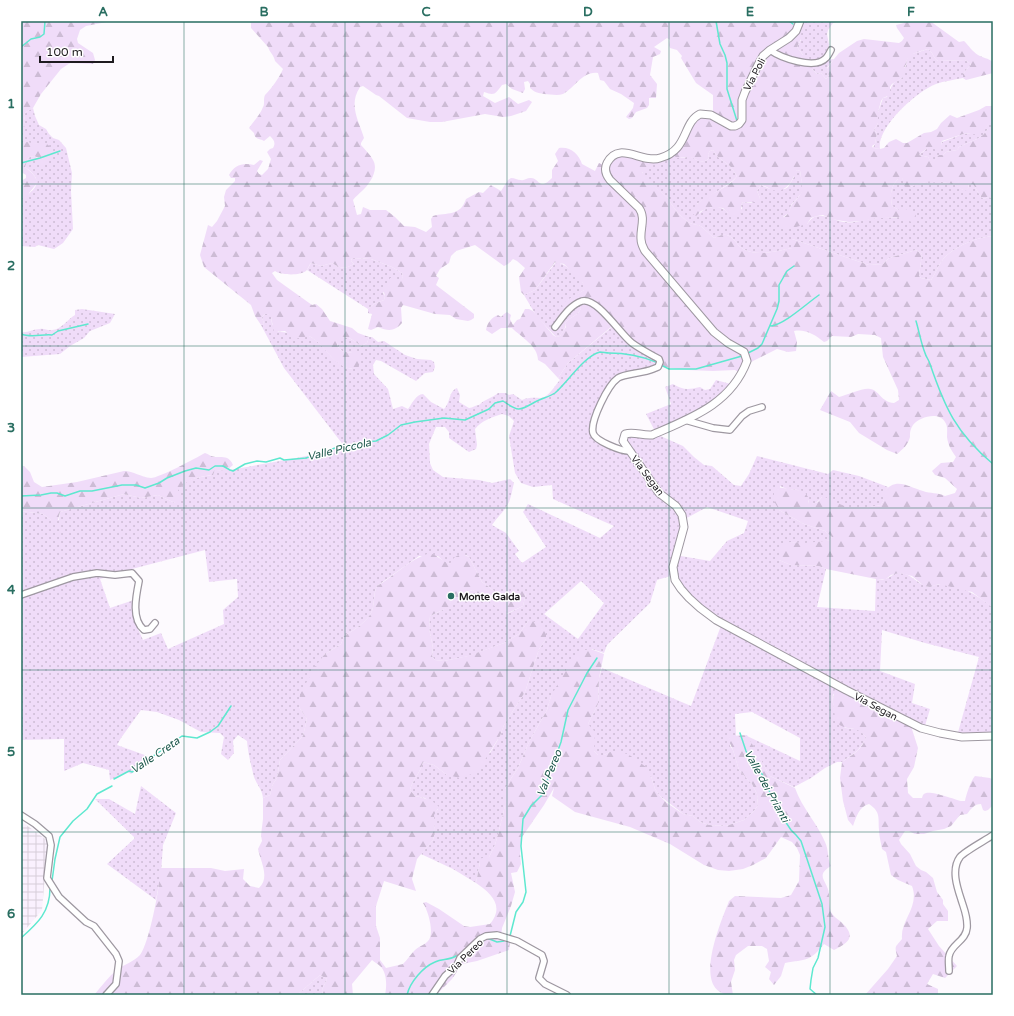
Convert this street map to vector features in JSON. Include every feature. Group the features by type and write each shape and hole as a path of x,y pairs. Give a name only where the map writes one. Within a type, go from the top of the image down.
{"street":[{"name":"Via Poli","path":"607,163 614,156 622,152 630,153 650,160 669,154 682,143 692,121 700,114 711,115 731,126 739,124 742,120 742,100 758,65 770,50 789,38 796,31 800,21"},
{"path":"770,50 778,56 813,63 826,59 831,50"},
{"name":"Via Segan","path":"607,163 605,169 606,175 643,213 644,218 641,240 645,251 714,332 728,343 744,352 747,361 728,393 709,407 652,435 646,436 632,432 625,434 623,441 629,451 659,493 676,506 682,514 684,527 673,567 675,580 681,589 700,608 722,623 853,694 921,728 962,737 993,736"},
{"path":"555,327 573,306 582,301 588,301 611,320 631,342 659,359 660,362 658,367 644,373 624,376 611,385 602,399 595,417 592,428 593,435 596,438 624,451 629,451"},
{"path":"685,420 713,428 730,430 742,416 749,411 762,406"},
{"path":"21,595 73,577 97,573 115,576 132,573 139,581 136,613 139,625 144,630 150,629 155,623"},
{"path":"21,815 49,836 51,845 47,878 59,897 86,922 94,926 116,954 119,961 116,984 106,995"},
{"path":"949,971 949,955 965,937 967,929 967,915 955,878 958,862 960,858 993,835"},
{"name":"Via Pereo","path":"432,995 445,976 457,965 460,958 480,939 486,936 497,935 517,941 542,955 544,960 539,978 545,984 567,995"}],"shaded area":[{"path":"21,821 48,841 42,910 21,935"}],"green space":[{"path":"21,21 112,21 86,26 80,30 77,39 78,43 93,53 95,60 93,64 70,63 61,69 41,94 33,108 24,115 25,128 24,132 22,133"},
{"path":"249,21 799,21 796,31 802,37 797,47 805,58 800,64 802,66 814,65 812,69 817,74 821,73 826,79 829,76 827,69 834,59 839,53 857,41 864,39 899,43 904,38 896,25 904,23 905,21 930,21 959,42 964,41 978,55 993,62 993,73 966,80 963,78 963,74 971,64 965,60 938,61 928,49 916,53 910,56 907,60 903,72 905,76 892,84 890,87 890,95 883,98 881,101 878,112 878,123 874,130 877,133 875,144 872,146 873,148 880,149 884,148 889,142 896,139 903,143 907,143 924,133 931,132 937,129 950,115 957,118 986,106 993,106 993,121 981,133 965,134 942,141 940,149 936,150 929,148 919,155 928,157 932,163 939,155 957,150 959,147 983,135 988,129 993,129 993,198 988,197 984,199 981,197 973,184 969,184 967,191 953,184 942,182 922,183 907,188 904,186 902,178 899,178 891,191 892,206 899,210 906,209 916,215 914,223 900,217 849,222 831,219 823,215 811,218 807,224 796,227 781,227 781,220 788,214 791,206 802,192 800,171 797,170 794,177 784,189 777,191 761,185 757,191 760,198 755,202 743,202 741,205 741,213 735,217 731,216 723,208 712,207 701,211 696,216 693,214 692,210 700,201 727,185 737,176 730,166 718,157 713,150 708,154 709,158 703,162 690,157 677,158 671,153 694,116 713,115 713,95 696,83 681,58 682,56 677,50 670,48 670,40 667,38 654,47 661,51 660,54 653,57 650,75 657,84 656,98 649,98 649,105 647,108 636,112 632,118 629,119 626,117 633,108 634,103 621,94 610,89 604,81 600,80 598,73 592,73 583,77 561,95 536,92 530,88 528,81 524,82 525,89 523,93 512,89 506,84 502,85 493,94 484,92 483,96 495,103 509,97 518,104 529,100 532,102 526,111 511,116 503,117 485,114 442,122 430,122 407,118 379,96 363,86 360,87 355,100 355,107 357,119 364,138 361,145 372,158 375,168 373,177 368,185 353,200 357,215 361,214 363,207 370,210 386,210 404,226 415,227 426,232 432,227 431,219 433,216 457,211 466,199 479,192 483,193 491,185 501,191 511,178 522,180 533,178 544,184 552,178 552,170 558,161 555,154 559,148 567,148 579,157 582,164 595,171 599,163 606,166 621,152 648,159 647,167 642,173 642,176 669,199 684,219 691,224 699,225 714,238 722,235 729,236 740,247 754,253 767,253 792,248 792,239 869,265 883,264 889,258 916,250 922,254 919,276 921,278 931,280 942,261 956,248 968,242 993,236 993,608 972,592 939,584 930,587 924,586 912,576 904,574 899,573 891,575 886,579 876,579 826,569 819,566 791,565 779,560 779,550 783,545 790,542 805,543 825,541 830,540 832,537 825,531 804,524 779,510 774,501 774,489 776,487 804,491 808,497 809,504 818,502 822,497 825,497 852,508 864,508 881,505 884,500 883,493 888,488 897,484 907,485 926,492 945,496 955,493 957,489 945,478 935,475 932,471 941,463 953,462 956,457 949,445 947,425 942,419 929,416 916,422 911,428 908,442 897,454 887,450 859,433 850,422 820,410 831,391 839,397 860,390 870,389 876,391 886,401 894,403 899,400 898,390 883,357 881,338 875,335 858,334 851,337 832,336 824,342 814,335 806,332 794,331 797,342 796,351 788,352 777,349 747,364 741,374 735,370 687,370 663,367 652,357 624,337 620,325 617,322 568,363 558,378 545,364 538,360 532,346 512,328 501,328 492,334 486,330 490,321 498,315 501,317 507,312 511,315 510,319 513,325 520,319 525,309 529,309 533,311 553,335 556,337 560,336 566,327 565,323 576,315 581,308 574,304 563,308 562,305 564,302 584,290 583,283 564,264 560,263 561,267 555,262 535,290 524,295 521,292 519,277 525,268 513,259 504,266 475,245 456,251 451,256 449,263 440,269 436,276 439,278 436,285 474,314 474,318 468,321 456,319 450,315 435,314 403,305 401,308 402,323 396,328 391,330 378,327 371,330 368,329 372,314 368,313 368,309 374,304 384,300 385,296 383,289 385,286 389,285 390,278 401,280 403,277 402,273 392,267 371,259 352,258 351,261 354,264 348,267 341,267 332,263 321,266 311,263 306,271 299,274 285,274 275,271 272,273 277,280 312,305 316,304 322,309 330,321 352,328 358,333 369,337 367,343 361,346 353,340 347,338 337,340 338,347 342,351 356,353 360,358 360,363 357,369 342,366 321,345 309,336 294,339 285,331 274,332 271,317 268,314 265,314 262,317 264,324 261,325 255,316 251,305 204,267 200,255 208,225 212,227 217,221 225,206 224,197 226,190 235,181 235,178 231,178 229,175 233,169 243,164 254,165 260,160 263,161 257,171 262,175 268,169 271,159 267,152 273,148 274,145 270,136 264,141 256,138 254,133 249,128 264,106 265,95 275,83 283,69 275,61 268,47 251,28 251,23"},
{"path":"799,21 840,21 833,23 827,34 829,45 823,59 834,59 827,68 829,76 826,79 821,73 817,74 806,65 802,66 800,64 803,55 797,47 801,40 796,31"},
{"path":"928,49 938,61 965,60 971,64 963,74 963,78 936,84 909,102 899,111 884,131 880,140 880,149 873,148 877,133 874,130 878,123 878,112 883,98 887,97 893,84 902,78 903,69 906,66 909,55"},
{"path":"33,108 39,125 46,129 53,138 59,140 66,148 72,173 71,191 73,229 63,243 54,249 38,245 35,247 21,246 21,190 22,194 28,195 35,188 37,182 34,174 25,167 28,158 34,156 39,159 40,143 21,143 21,133 25,121 24,115"},
{"path":"993,121 993,129 988,129 983,135 959,147 957,150 939,155 932,164 928,157 919,155 929,147 941,145 942,142 963,134 981,132 989,123"},
{"path":"27,142 46,144 49,146 53,154 46,164 39,163 39,159 35,156 28,158 25,167 33,174 38,182 29,193 28,198 25,200 22,198 21,181 26,178 26,175 21,172 21,143"},
{"path":"713,150 718,157 730,166 737,176 730,183 697,204 699,214 706,209 714,207 722,208 728,213 742,209 741,205 743,202 751,203 760,198 757,191 761,185 770,189 785,189 788,187 794,177 794,172 797,170 800,171 803,190 791,205 789,213 783,217 807,224 812,218 818,216 826,216 848,222 857,222 874,218 900,217 899,210 892,206 891,198 892,188 899,178 902,178 904,182 911,187 926,182 945,182 951,183 963,190 968,188 969,184 973,184 981,197 984,199 988,197 993,198 993,236 968,242 956,248 942,261 931,280 921,278 919,276 922,254 916,250 889,258 883,264 869,265 792,239 792,248 767,253 754,253 740,247 729,236 722,235 714,238 699,225 691,224 681,216 669,199 641,176 648,159 671,153 681,158 690,157 702,162 709,158 708,154"},
{"path":"352,258 371,259 392,267 402,273 403,277 401,281 397,280 389,285 383,293 385,296 384,300 374,304 368,309 307,270 311,263 321,266 332,263 343,268 348,267 354,264 351,261"},
{"path":"556,262 561,266 560,263 563,264 582,281 584,284 584,290 568,300 563,308 574,304 581,308 576,315 565,323 565,329 560,336 556,337 537,317 524,295 535,290"},
{"path":"82,309 115,314 110,323 90,331 84,338 60,354 21,357 21,332 42,329 55,330 75,315 75,310"},
{"path":"265,314 271,316 272,324 278,332 309,336 320,344 333,359 345,367 352,369 356,353 342,351 338,347 337,339 347,337 361,346 367,343 369,337 372,337 378,342 384,341 405,355 417,359 431,360 434,362 435,367 433,372 425,373 416,381 381,361 376,360 373,365 374,374 388,389 393,409 402,406 408,409 416,397 423,394 431,402 444,409 452,392 457,388 460,395 459,402 469,408 479,405 498,393 506,393 509,395 513,394 522,400 544,397 560,380 558,378 568,363 618,322 624,337 652,357 663,367 644,374 627,376 618,381 606,398 596,421 596,435 604,443 627,451 625,435 656,433 646,414 671,404 665,387 673,384 683,388 689,389 700,387 705,390 710,389 716,380 734,385 720,399 656,434 683,446 704,465 712,466 734,485 741,486 749,474 757,456 828,474 833,470 859,476 888,487 884,493 884,500 881,505 860,509 848,508 822,497 813,504 809,504 809,501 798,490 787,489 780,486 779,510 804,524 825,531 832,537 830,540 815,543 790,542 779,560 791,565 819,566 826,569 817,607 875,611 876,579 888,578 899,573 910,576 919,583 930,587 941,584 955,586 975,595 987,603 993,608 993,735 957,736 979,657 882,630 880,671 915,684 912,703 930,709 924,729 833,694 834,708 845,728 859,729 866,737 865,741 857,751 842,762 837,762 825,768 811,778 794,787 770,776 747,736 800,761 800,738 752,712 735,714 736,736 730,736 730,746 733,750 739,770 752,784 757,794 758,805 744,820 726,826 709,825 700,822 693,816 683,814 660,796 655,789 651,776 610,752 604,755 598,755 594,751 588,724 598,704 599,678 602,668 691,706 722,623 694,604 674,575 657,580 650,603 607,645 604,653 592,649 551,696 547,710 529,742 518,768 505,789 505,805 495,845 489,857 480,862 476,883 453,869 421,854 433,840 435,831 433,815 438,809 425,798 415,796 410,790 423,762 434,765 447,775 490,753 500,736 504,725 525,692 539,649 546,639 529,620 519,634 504,643 469,656 444,661 435,660 432,656 433,648 429,628 430,616 444,609 466,593 473,590 507,614 523,606 526,593 502,597 482,582 469,557 466,555 450,564 444,562 438,556 419,556 377,586 370,615 356,629 344,636 341,644 324,655 299,707 307,719 303,736 280,760 277,778 273,784 270,795 263,798 262,792 254,777 247,741 238,735 233,741 234,753 228,760 221,754 224,737 220,733 201,732 179,720 157,712 141,710 117,745 153,758 131,774 127,772 110,780 109,770 83,763 64,771 64,739 21,740 21,511 43,514 51,520 59,520 60,512 124,494 141,498 158,495 175,503 177,492 181,486 194,479 213,475 214,470 227,470 294,458 344,446 284,368 261,325 264,324 262,317","holes":["502,414 509,416 514,421 509,436 515,473 521,483 533,487 552,485 553,499 614,526 600,538 528,504 523,512 546,547 522,563 515,554 519,551 506,533 492,525 505,510 511,497 514,483 510,479 492,483 479,480 443,477 433,470 430,463 429,444 436,427 445,427 449,432 449,438 469,452 476,449 475,429 477,426","707,507 748,521 744,533 727,541 710,561 675,555 685,519","205,550 209,582 237,579 238,597 223,610 224,624 168,649 161,633 143,640 133,618 134,600 110,608 100,579 128,570","581,581 604,603 578,639 544,614"]},
{"path":"205,453 214,457 224,457 229,459 233,465 226,471 215,470 213,475 198,477 186,483 178,490 180,498 175,503 158,495 141,498 124,494 60,512 58,520 51,520 43,514 21,511 21,465 30,472 34,482 42,487 77,482 124,471 151,478 162,475"},
{"path":"430,553 450,564 453,559 460,555 469,557 482,582 502,597 511,595 523,589 526,593 523,606 506,614 473,590 466,592 451,606 430,616 429,628 433,648 432,656 435,660 444,661 468,656 504,643 519,634 529,620 535,622 546,630 546,639 539,649 525,692 481,766 472,774 460,778 447,775 434,765 423,762 413,782 410,790 415,796 431,801 439,807 434,815 435,831 433,840 417,859 412,879 416,891 384,881 376,906 376,926 380,938 380,960 386,968 403,964 418,947 427,942 430,938 430,922 423,903 426,902 439,909 464,926 470,927 490,924 496,911 496,906 494,900 487,891 476,883 480,862 477,859 489,857 495,845 505,805 505,789 518,768 529,742 547,710 551,696 567,668 580,651 591,649 604,654 599,678 598,704 588,724 595,732 594,751 598,755 604,755 610,752 628,754 646,767 651,776 655,789 667,803 683,814 693,816 700,822 709,825 726,826 744,820 758,805 757,794 752,784 739,770 728,739 730,736 747,735 770,776 795,788 822,835 831,866 823,873 823,879 829,894 830,910 848,930 850,934 848,941 834,950 824,944 815,954 807,959 785,963 781,976 774,985 769,979 771,972 765,967 769,961 767,949 762,946 748,946 736,955 734,960 735,970 731,982 733,995 720,992 713,983 710,971 715,940 729,901 735,896 781,898 791,895 799,881 800,855 797,848 792,842 781,837 766,858 753,865 743,869 729,871 718,870 704,865 670,844 630,827 575,812 552,796 554,788 522,837 520,854 521,864 517,872 511,873 515,892 502,928 501,939 510,942 509,950 477,961 462,964 452,979 436,995 385,995 386,983 384,972 380,966 372,960 352,984 353,995 323,995 322,990 327,979 320,975 297,995 94,995 114,972 140,955 151,927 159,886 160,868 211,868 225,871 244,869 243,879 250,886 259,888 264,879 264,870 258,849 262,841 263,798 270,795 273,784 277,778 280,760 303,736 307,719 299,707 300,694 315,667 324,655 341,644 344,636 360,625 370,615 373,608 377,586 409,563"},
{"path":"836,686 910,723 918,748 914,767 907,779 908,793 913,798 922,798 924,794 929,793 965,801 975,776 990,778 993,780 993,805 988,810 983,810 981,804 976,805 967,814 960,815 951,826 924,834 915,834 905,831 899,840 910,854 916,866 933,878 937,892 948,911 948,921 937,921 928,929 939,946 957,966 945,978 933,974 927,984 938,989 938,995 865,995 888,969 897,956 896,948 902,939 902,932 912,907 914,894 912,886 891,875 886,852 882,849 879,835 878,816 873,807 869,804 863,807 858,813 853,826 848,820 843,801 840,778 842,762 860,748 866,737 861,732 838,724 833,704"},
{"path":"141,786 176,813 163,845 161,873 156,900 107,864 135,838 95,799 109,799 135,814"},
{"path":"320,975 327,979 322,990 323,995 297,995"}],"waterway":[{"path":"21,47 31,39 40,37 44,34 45,21"},
{"path":"716,21 720,44 727,63 727,89 737,121"},
{"path":"789,21 793,24"},
{"path":"21,163 60,151"},
{"name":"Valle Piccola","path":"748,353 758,348 762,344 777,309 779,301 779,285 787,271 794,266"},
{"path":"771,326 783,322 819,295"},
{"path":"916,321 925,354 953,419 980,453 993,464"},
{"path":"21,334 29,336 52,335 58,331 88,324"},
{"name":"Valle Piccola","path":"21,496 51,493 57,493 65,496 80,491 92,491 122,485 136,485 145,488 159,483 167,478 196,468 209,470 215,466 223,466 233,471 245,464 257,461 266,462 280,458 284,460 306,458 335,448 355,446 376,441 388,435 401,425 444,418 465,420 489,409 495,403 503,401 516,409 522,409 555,393 582,364 594,354 600,352 633,355 656,362"},
{"name":"Valle Piccola","path":"661,365 669,369 696,369 742,356"},
{"name":"Val Pereo","path":"510,936 516,912 523,902 526,892 521,846 523,819 531,806 542,795 561,742 568,710 587,673 597,658"},
{"name":"Valle Creta","path":"114,779 129,771 132,772 141,767 149,758 182,736 197,738 210,732 218,726 231,706"},
{"name":"Valle dei Prianti","path":"740,733 752,763 762,774 771,795 782,812 785,821 801,841 822,904 825,927 818,958 813,968 810,989 817,995"},
{"name":"Valle Creta","path":"52,881 60,837 73,821 87,809 97,794 112,786"},
{"name":"Valle Creta","path":"21,938 38,922 42,916 48,904 50,888"},
{"name":"Val Pereo","path":"477,945 487,938 497,942 504,941"},
{"name":"Val Pereo","path":"407,995 414,980 426,967 438,961 456,956"}],"place":[{"name":"Monte Galda","path":"451,596"}]}
